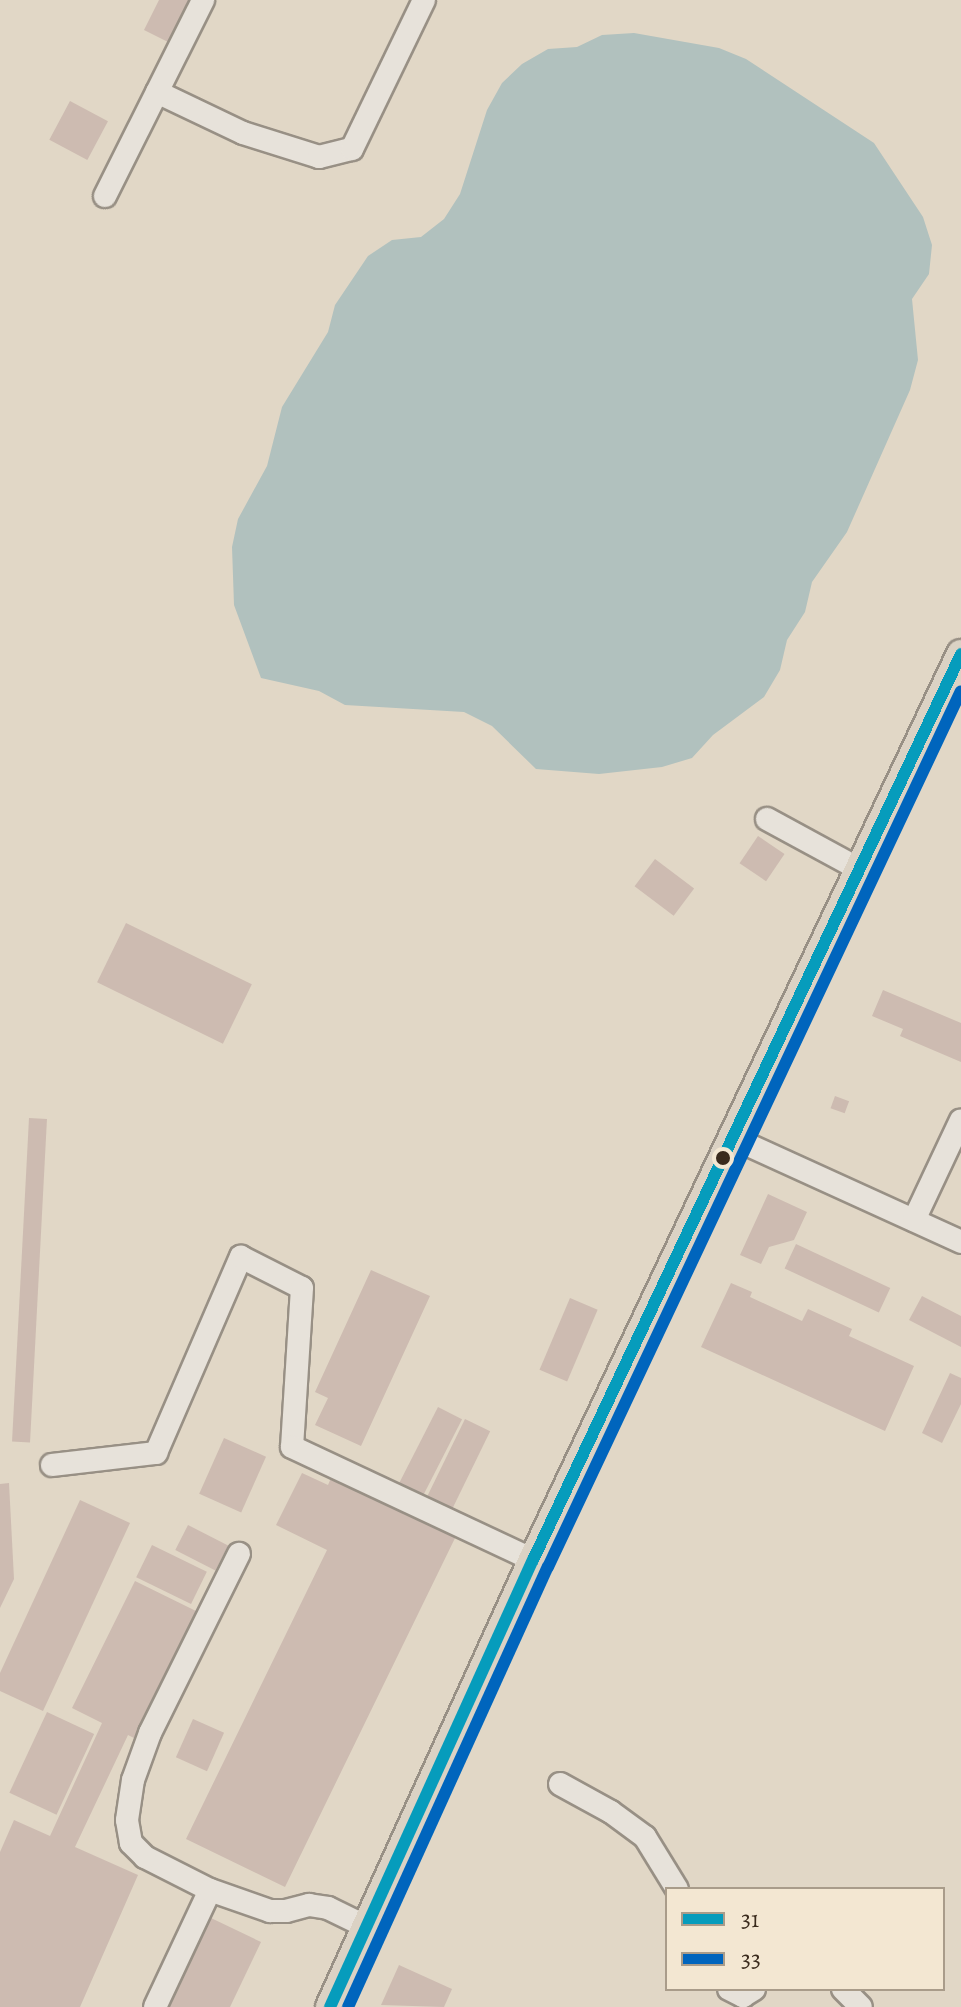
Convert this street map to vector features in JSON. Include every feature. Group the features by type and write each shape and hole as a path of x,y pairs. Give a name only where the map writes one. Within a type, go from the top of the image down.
{"main road":[{"path":"330,2007 533,1560 961,654"}],"lane":[{"path":"105,196 203,0"},
{"path":"157,92 243,133 319,157 352,149 424,0"},
{"path":"767,819 859,869"},
{"path":"914,1220 961,1120"},
{"path":"733,1138 961,1242"},
{"path":"52,1465 156,1453 241,1257 302,1288 292,1447 533,1560"},
{"path":"239,1554 150,1733 133,1780 127,1820 131,1843 145,1857 210,1890 270,1911 286,1911 309,1905 328,1908 367,1927"},
{"path":"560,1784 611,1812 645,1837 676,1887"},
{"path":"155,2007 210,1890"},
{"path":"845,1991 861,2007"}],"shaded area":[{"path":"634,33 719,48 746,59 874,143 923,217 932,245 929,274 912,299 918,360 910,390 847,532 812,582 805,612 787,640 780,670 764,697 713,735 692,758 662,767 599,774 536,769 492,726 464,712 345,705 319,691 261,678 234,605 232,547 238,519 267,466 282,407 328,332 335,305 368,256 392,240 421,237 444,219 460,194 487,110 502,83 522,64 548,49 577,47 602,35"}],"building":[{"path":"159,0 191,0 170,43 144,30"},
{"path":"70,101 108,121 87,160 49,140"},
{"path":"758,836 785,854 766,881 740,863"},
{"path":"655,859 694,888 674,916 635,886"},
{"path":"126,923 252,984 223,1044 97,982"},
{"path":"883,990 961,1023 961,1062 900,1036 903,1029 872,1016"},
{"path":"835,1096 849,1101 845,1113 831,1108"},
{"path":"29,1118 47,1119 30,1442 12,1442"},
{"path":"768,1194 807,1212 794,1240 769,1247 761,1264 740,1255"},
{"path":"796,1244 890,1288 879,1312 785,1268"},
{"path":"371,1270 430,1296 361,1446 315,1425 328,1398 315,1392"},
{"path":"731,1283 752,1292 750,1297 802,1321 808,1309 852,1329 849,1336 914,1366 885,1431 701,1347"},
{"path":"922,1296 961,1316 961,1347 909,1320"},
{"path":"570,1298 598,1310 567,1382 540,1370"},
{"path":"950,1373 961,1378 961,1404 942,1443 922,1433"},
{"path":"438,1407 462,1419 420,1502 396,1490"},
{"path":"465,1419 490,1431 449,1515 424,1503"},
{"path":"224,1438 266,1457 241,1512 199,1494"},
{"path":"302,1473 328,1485 333,1473 457,1534 285,1887 186,1839 327,1550 276,1525"},
{"path":"9,1483 14,1579 0,1608 0,1484"},
{"path":"80,1500 130,1523 43,1711 0,1691 0,1673"},
{"path":"188,1525 228,1545 215,1570 175,1550"},
{"path":"152,1545 207,1572 191,1604 136,1577"},
{"path":"135,1581 196,1611 134,1738 128,1735 75,1847 138,1875 80,2007 0,2007 0,1852 14,1820 50,1836 102,1723 72,1708"},
{"path":"47,1712 94,1734 57,1815 9,1793"},
{"path":"193,1719 224,1733 207,1771 176,1757"},
{"path":"211,1918 261,1942 230,2007 167,2007"},
{"path":"399,1965 452,1989 444,2007 381,2005"}],"transit line":[{"name":"31","path":"330,2007 533,1560 961,654"},
{"name":"33","path":"348,2007 548,1567 961,691"}]}
